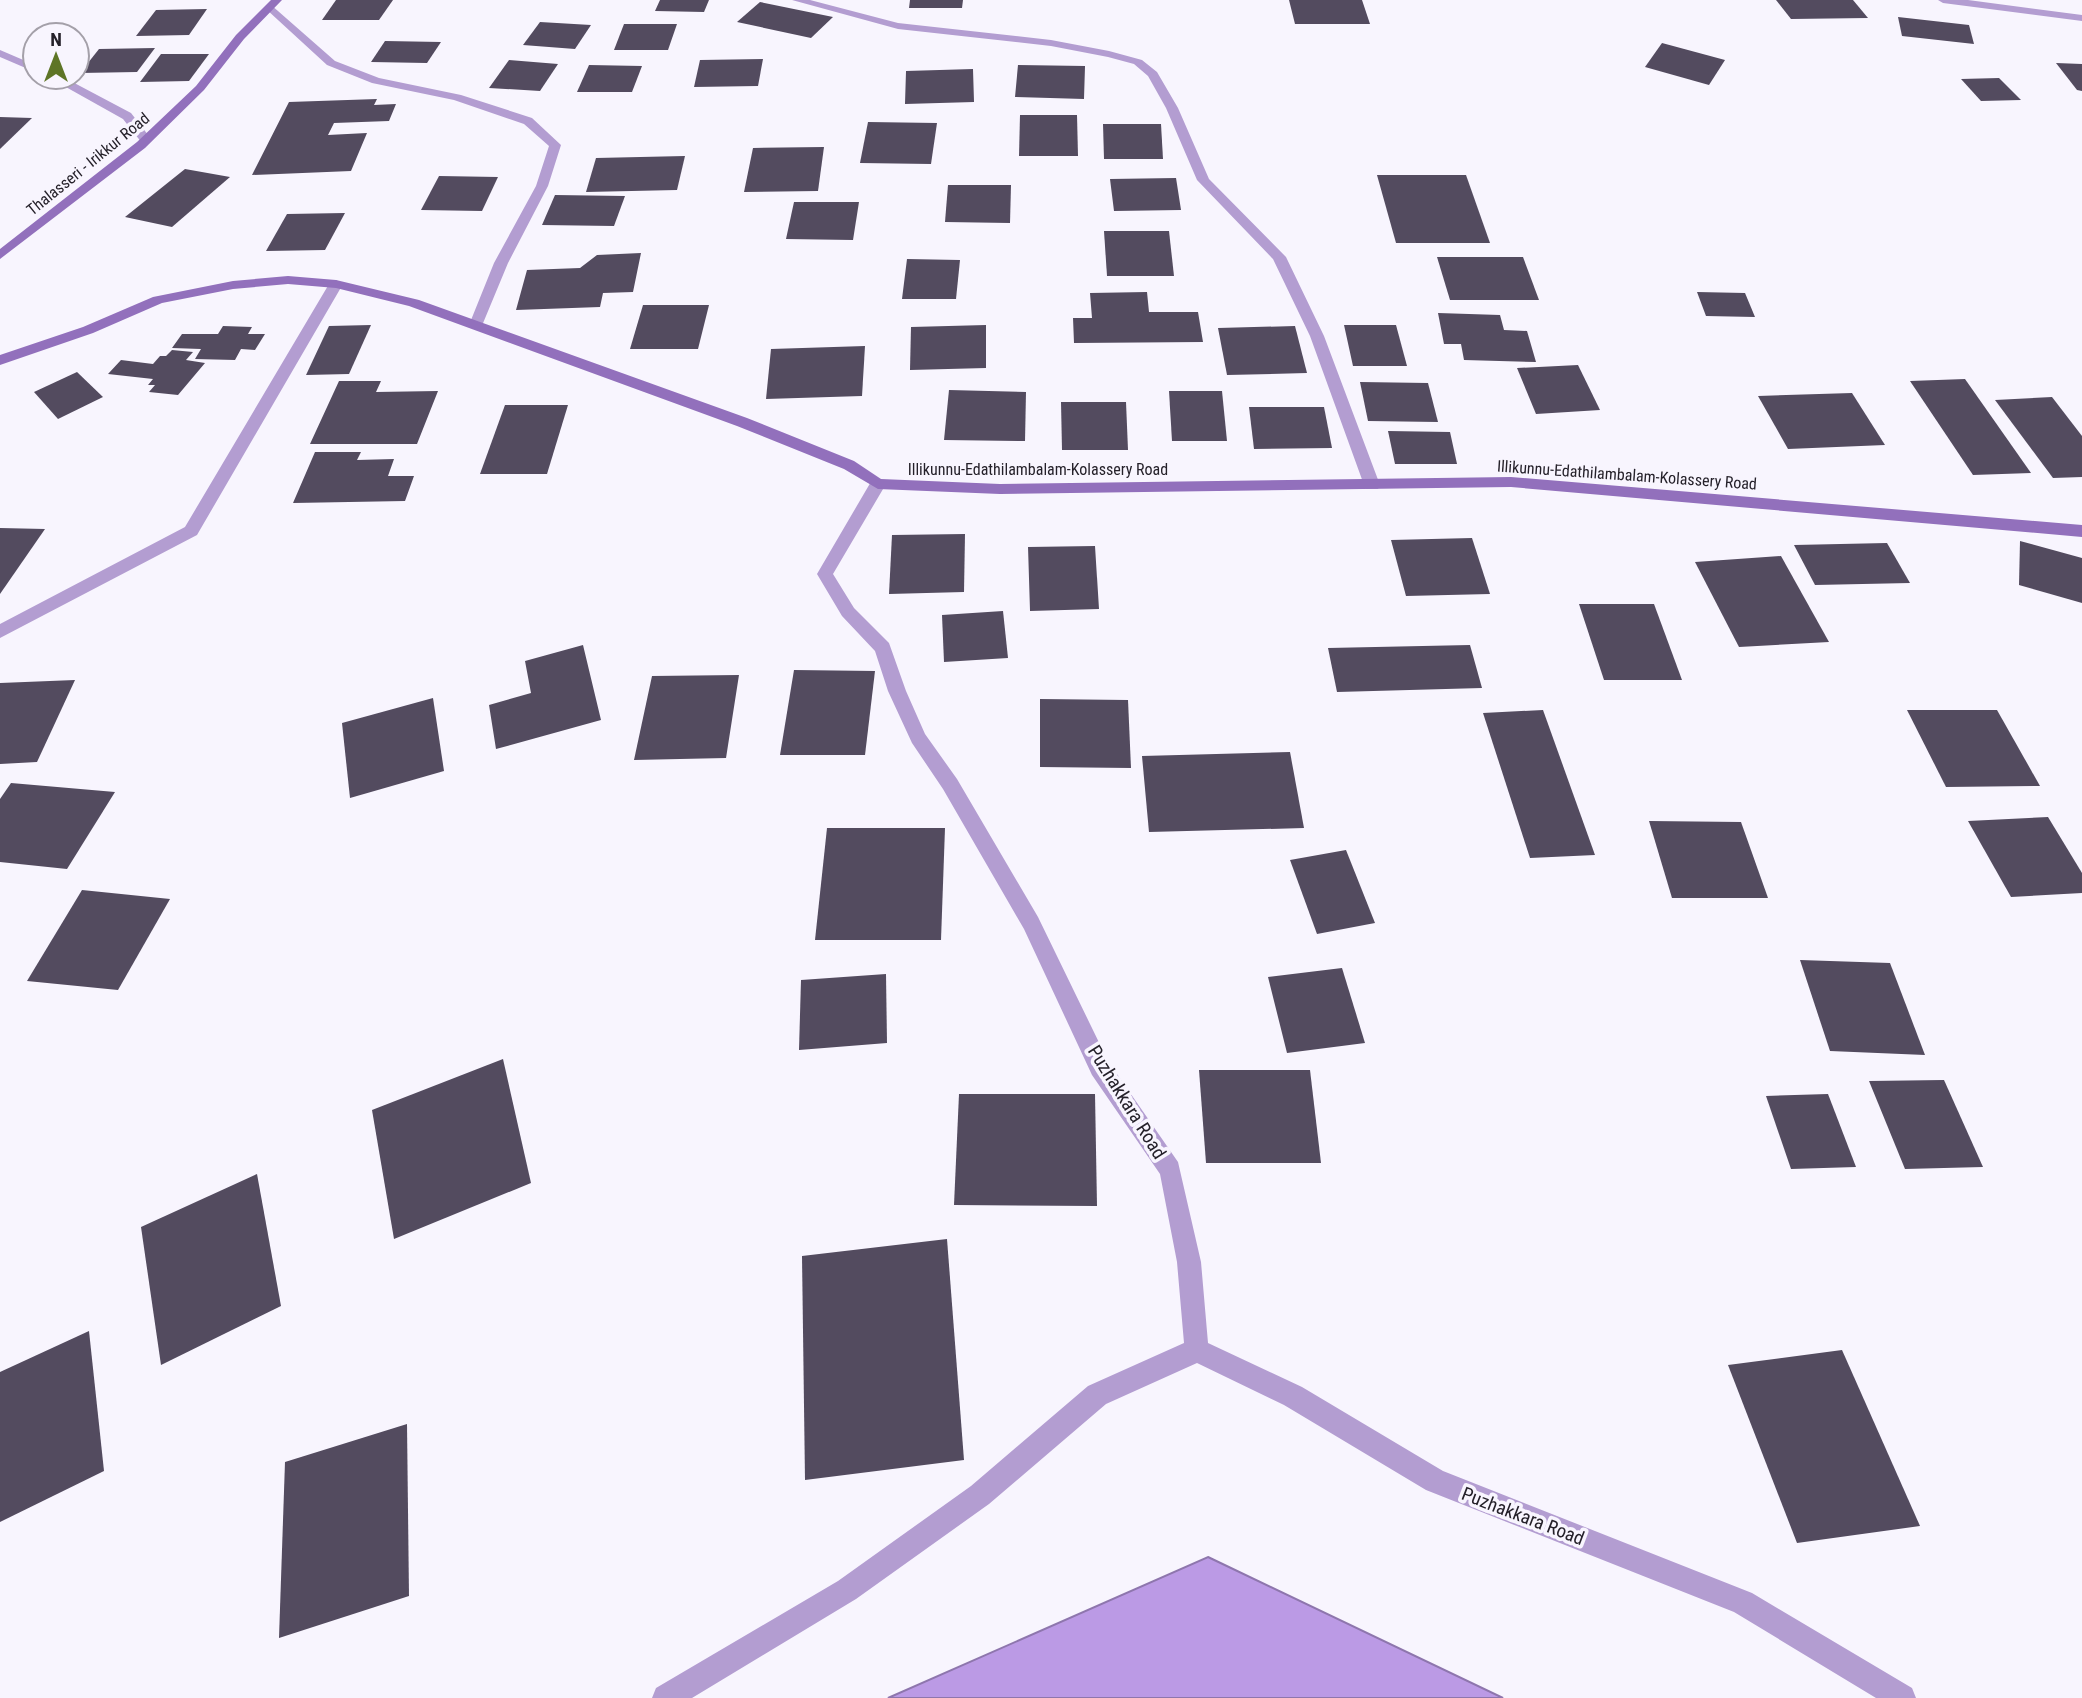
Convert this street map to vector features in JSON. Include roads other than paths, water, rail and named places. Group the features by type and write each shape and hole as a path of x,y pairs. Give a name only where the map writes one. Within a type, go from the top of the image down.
{"main road":[{"name":"Thalasseri - Irikkur Road","path":"0,255 146,140 200,88 240,37 274,4"},
{"path":"0,360 88,330 158,300 195,291 288,280 336,284 414,303 766,432 849,465 878,484"},
{"name":"Illikunnu-Edathilambalam-Kolassery Road","path":"878,484 1000,489 1511,482 2082,531"}],"street":[{"path":"800,0 898,26 1051,43 1109,54 1138,62 1153,74 1172,108 1203,180 1279,257 1317,337 1372,485"},
{"path":"1943,0 2082,18"},
{"path":"274,4 331,63 376,81 457,97 528,121 555,145 542,186 501,263 476,325"},
{"path":"0,53 21,62"},
{"path":"80,91 127,116 146,140"},
{"path":"0,632 191,531 336,284"},
{"name":"Puzhakkara Road","path":"878,484 825,574 848,612 883,648 897,691 918,738 950,784 1031,923 1100,1068 1170,1170 1189,1262 1197,1350 1293,1396 1436,1481 1743,1602 1902,1698"},
{"path":"666,1698 847,1590 980,1495 1097,1395 1197,1350"}]}
